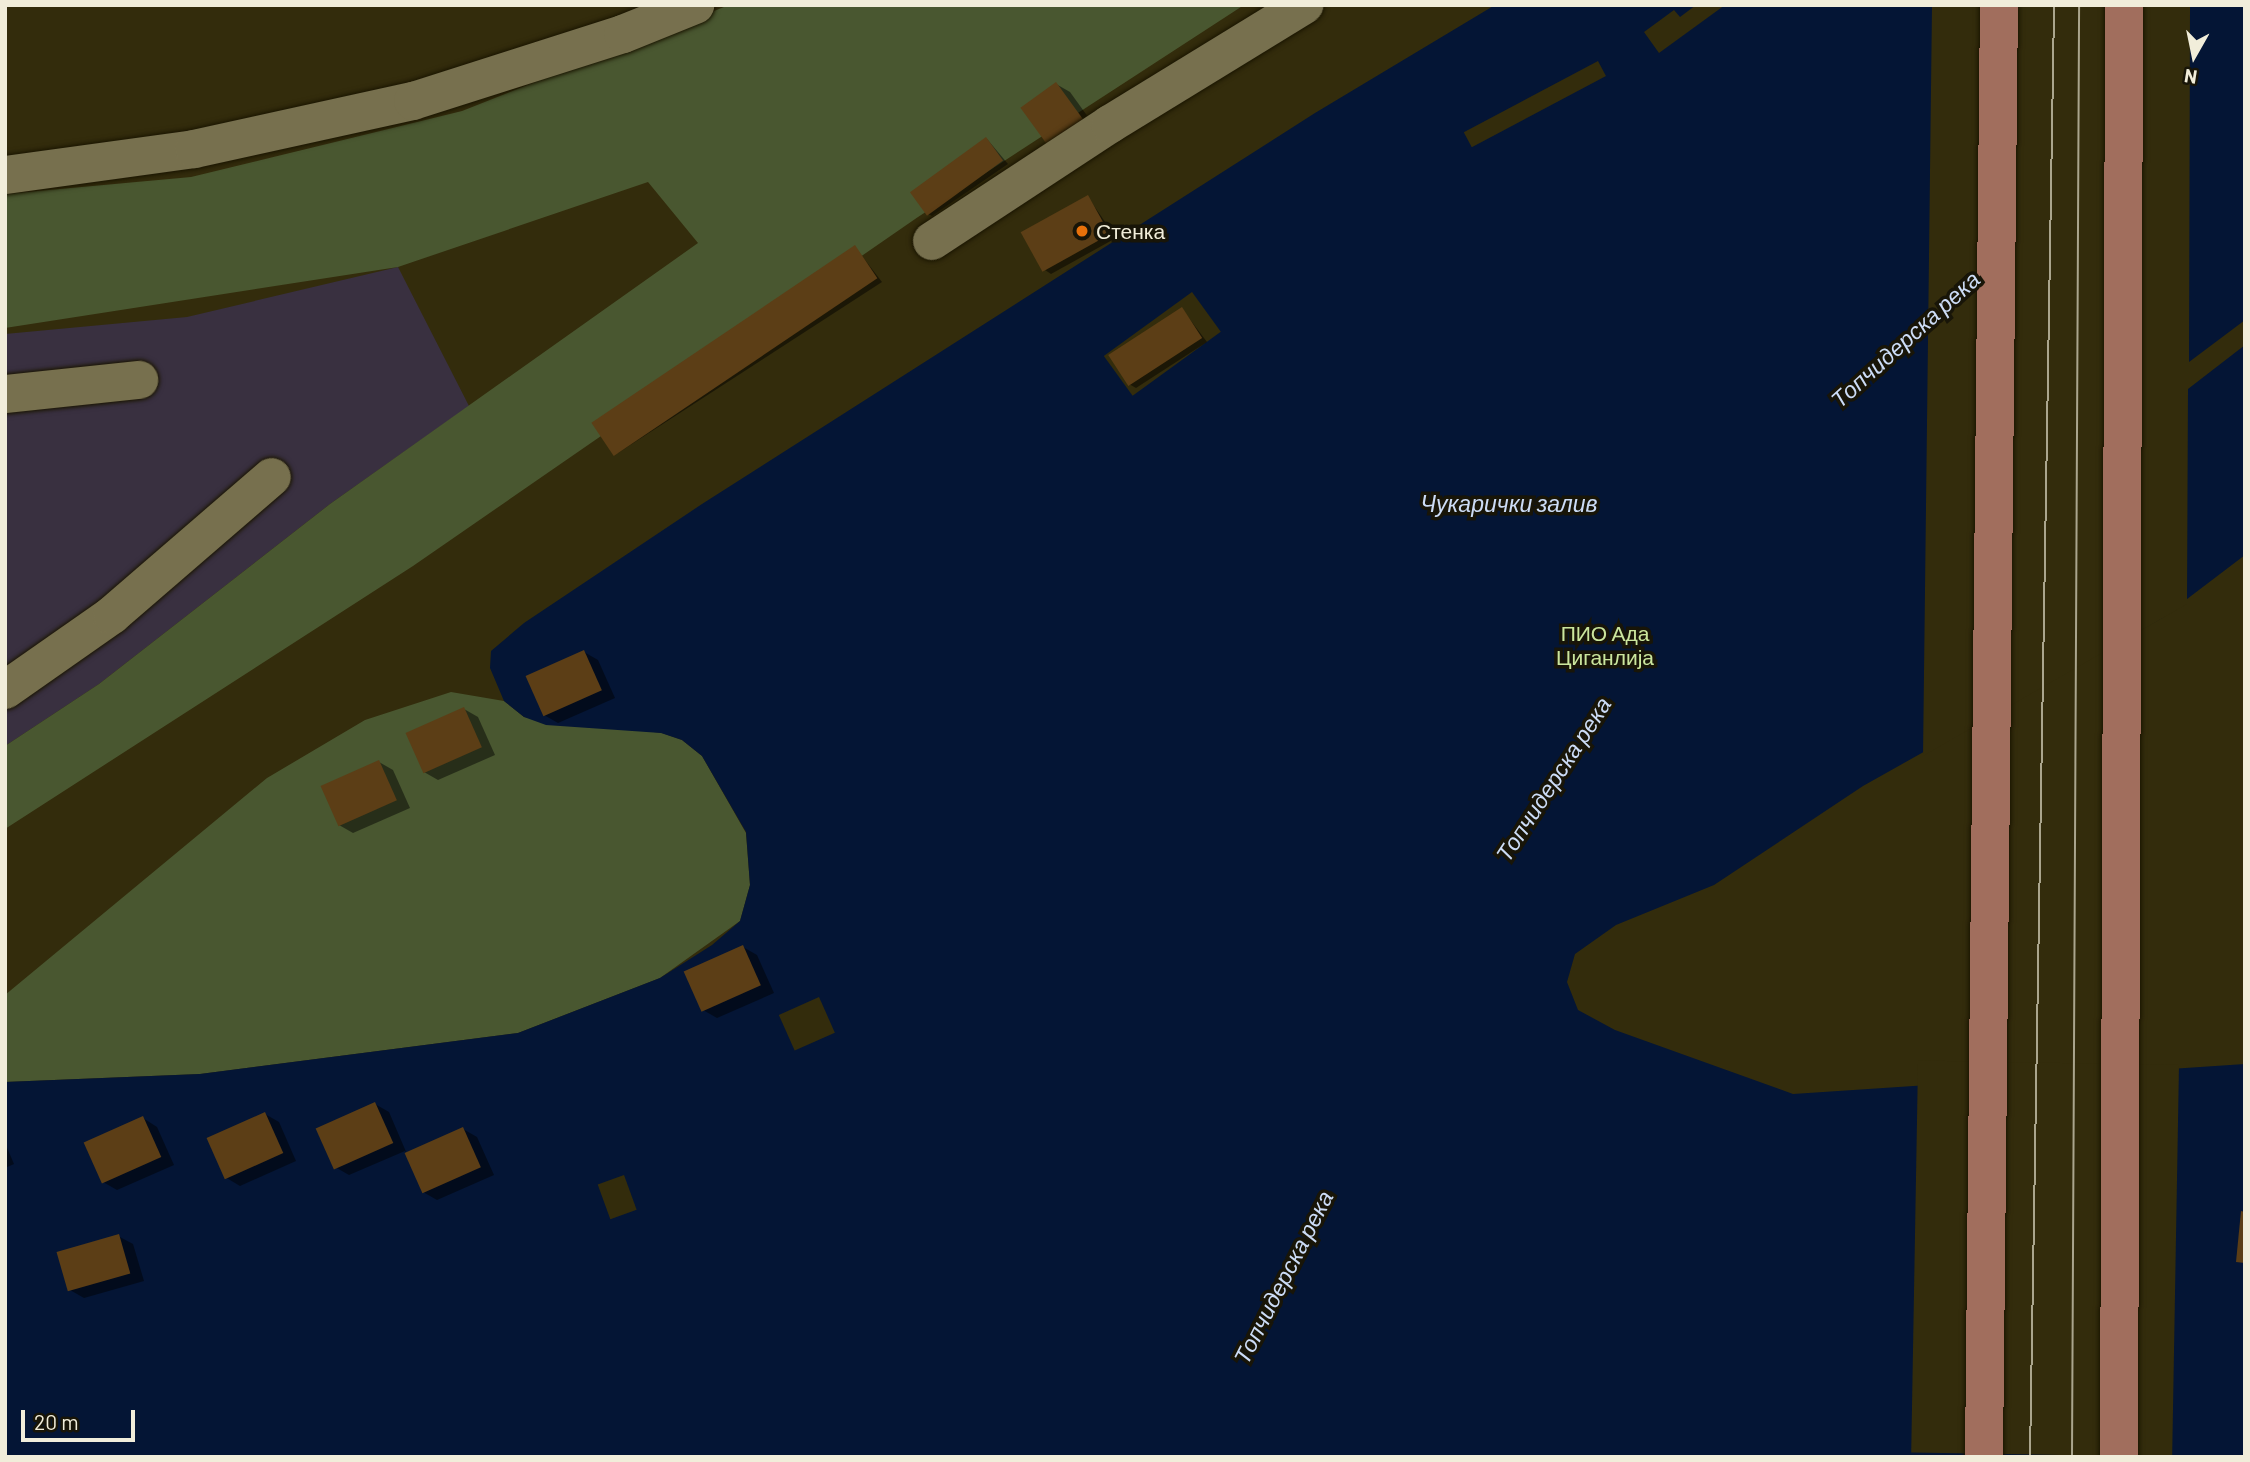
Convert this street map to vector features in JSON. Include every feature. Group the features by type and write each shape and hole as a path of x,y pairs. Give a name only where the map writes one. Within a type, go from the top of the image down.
{"main road":[{"path":"1984,1457 1999,5"},
{"path":"2119,1457 2124,5"}],"street":[{"path":"5,175 194,149 413,101 623,34 695,5"},
{"path":"932,241 1110,124 1304,5"},
{"path":"5,394 139,380"},
{"path":"5,690 111,615 272,477"}],"shaded area":[{"path":"398,267 469,406 330,504 99,684 5,746 5,334 187,317"}],"green space":[{"path":"729,5 1244,5 918,217 413,566 5,829 5,746 99,684 330,504 698,243 648,182 398,267 5,328 5,194 191,177 462,111"},
{"path":"451,692 504,701 524,717 662,733 682,740 702,756 746,833 750,885 740,921 660,978 518,1033 200,1074 5,1082 5,995 267,778 365,720"}],"water":[{"name":"Чукарички залив","path":"1495,5 2245,5 2245,555 2162,618 1863,786 1714,885 1616,925 1575,954 1567,982 1578,1010 1615,1030 1793,1094 2245,1064 2245,1457 5,1457 5,1082 200,1074 518,1033 660,978 712,945 740,921 750,885 746,832 702,756 682,740 661,733 546,725 524,717 504,701 490,668 491,651 524,623 702,504 1315,113"}],"pier":[{"path":"1696,5 1725,5 1659,53 1644,32 1674,10 1680,17"},
{"path":"1932,5 2190,5 2189,362 2245,320 2245,345 2188,389 2187,604 1923,756"},
{"path":"1598,61 1606,76 1472,147 1464,132"},
{"path":"1192,292 1221,332 1133,396 1104,356"},
{"path":"819,997 835,1033 795,1051 779,1015"},
{"path":"1918,1060 2179,1065 2172,1457 1911,1452"},
{"path":"624,1175 637,1210 610,1219 598,1185"}],"building":[{"path":"1056,82 1083,119 1047,145 1020,108"},
{"path":"986,137 1003,160 927,216 910,192"},
{"path":"1088,195 1110,234 1042,272 1021,232"},
{"path":"855,245 877,278 614,456 591,423"},
{"path":"1182,307 1202,338 1128,386 1108,355"},
{"path":"584,650 602,690 543,716 526,676"},
{"path":"464,707 482,747 423,773 406,733"},
{"path":"379,760 397,800 338,826 321,786"},
{"path":"743,945 761,985 702,1012 684,971"},
{"path":"375,1102 393,1143 334,1170 316,1128"},
{"path":"265,1112 283,1153 225,1179 207,1138"},
{"path":"143,1116 161,1157 102,1184 84,1142"},
{"path":"463,1127 481,1167 422,1193 405,1153"},
{"path":"2241,1211 2245,1212 2245,1263 2236,1262"},
{"path":"119,1234 130,1273 68,1291 57,1252"}],"tram line":[{"path":"2030,1457 2054,5"},
{"path":"2072,1457 2079,5"}],"place":[{"name":"Стенка","path":"1082,231"}],"water label":[{"name":"Топчидерска река","path":"1905,339"},
{"name":"Топчидерска река","path":"1553,779"},
{"name":"Топчидерска река","path":"1283,1277"}],"park label":[{"name":"ПИО Ада Циганлија","path":"1605,645"}]}
